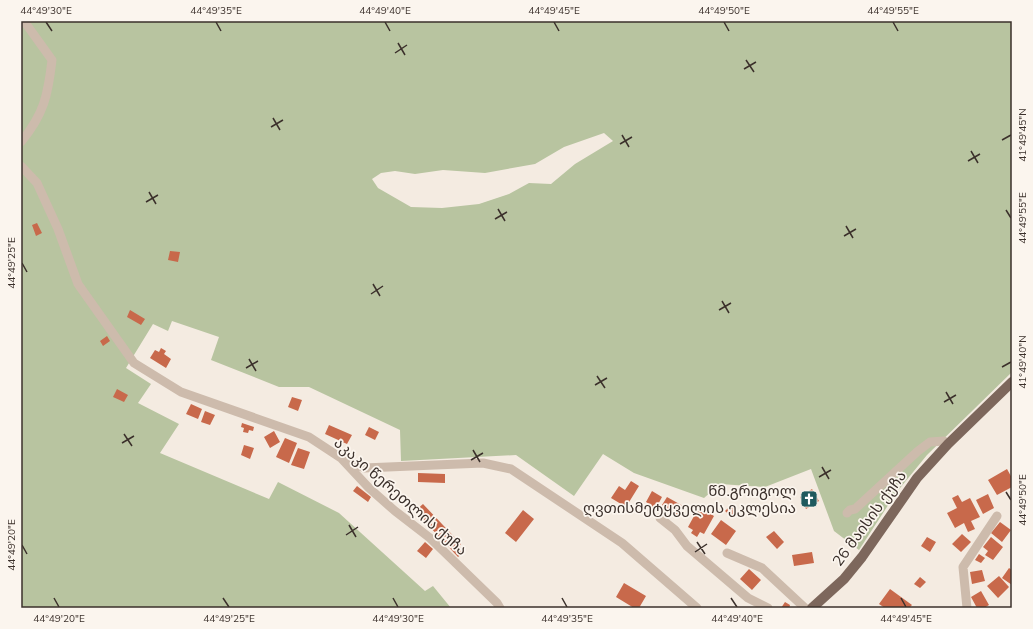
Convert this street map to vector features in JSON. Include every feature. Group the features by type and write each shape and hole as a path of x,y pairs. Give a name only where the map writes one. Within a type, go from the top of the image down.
{"main road":[{"name":"26 მაისის ქუჩა","path":"812,608 844,579 862,557 917,478 948,444 1012,382"}],"street":[{"path":"21,142 42,111 49,87 52,60 24,21"},
{"name":"აკაკი წერეთლის ქუჩა","path":"21,166 37,183 58,229 78,284 134,363 181,392 309,437 341,458 390,506 430,538 497,603 500,608"},
{"path":"847,513 850,510 855,509 918,451 930,442 944,441 948,444"},
{"path":"341,458 364,468 483,463 511,470 622,543 697,608"},
{"path":"967,608 963,567 997,516"},
{"path":"660,518 675,530 687,546 748,598 768,608"},
{"path":"727,553 762,568 805,608"}],"green space":[{"path":"21,21 1012,21 1012,372 927,455 896,493 859,550 834,531 811,469 765,487 720,484 704,498 634,473 603,454 574,496 516,455 401,461 400,430 309,387 279,387 211,360 219,337 172,321 168,331 153,324 126,368 151,384 138,403 179,424 160,453 269,499 278,482 339,513 425,591 433,586 451,608 21,608","holes":["604,133 613,141 575,164 551,184 529,183 509,194 479,204 442,208 411,207 378,188 372,179 381,173 395,171 415,174 443,170 485,173 535,164 564,147"]}],"building":[{"path":"37,223 42,233 36,236 32,225"},
{"path":"170,251 180,252 178,262 168,260"},
{"path":"130,310 145,319 141,325 127,317"},
{"path":"107,336 110,341 103,346 100,341"},
{"path":"161,348 166,351 164,354 171,359 166,368 150,358 155,350 159,352"},
{"path":"117,389 128,395 124,402 113,397"},
{"path":"292,397 302,400 298,411 288,407"},
{"path":"191,404 202,409 198,419 186,414"},
{"path":"205,411 215,415 210,425 201,422"},
{"path":"242,423 254,427 253,431 249,430 248,433 243,432 244,428 241,427"},
{"path":"329,425 352,435 347,444 325,434"},
{"path":"369,427 379,432 375,440 365,435"},
{"path":"274,431 280,442 270,448 264,437"},
{"path":"285,438 297,443 289,463 276,457"},
{"path":"244,445 254,448 250,459 241,455"},
{"path":"298,448 310,452 304,469 291,465"},
{"path":"1007,469 1012,478 1012,487 997,495 988,480"},
{"path":"418,473 445,474 445,483 418,482"},
{"path":"631,481 639,486 626,507 611,498 619,486 625,490"},
{"path":"357,486 371,497 368,502 353,491"},
{"name":"წმ.გრიგოლ ღვთისმეტყველის ეკლესია","path":"812,489 819,501 806,509 800,497"},
{"path":"652,491 662,497 654,512 649,509 651,505 646,502"},
{"path":"988,494 994,508 983,514 976,500"},
{"path":"958,495 962,502 970,498 980,517 971,521 975,529 968,532 964,523 955,528 947,513 957,508 952,498"},
{"path":"667,497 683,506 678,516 662,505"},
{"path":"423,504 461,544 459,546 464,552 458,557 415,511"},
{"path":"731,505 737,511 732,517 725,511"},
{"path":"699,507 714,516 704,534 700,532 697,537 691,533 693,530 688,527"},
{"path":"523,510 534,519 516,542 505,533"},
{"path":"721,520 736,531 726,545 711,534"},
{"path":"1000,522 1011,530 1002,542 991,533"},
{"path":"774,531 784,542 777,549 766,537"},
{"path":"962,534 971,542 961,552 952,544"},
{"path":"927,537 936,542 930,552 921,546"},
{"path":"991,537 1003,547 993,560 985,555 988,551 983,547"},
{"path":"425,542 433,549 426,558 417,551"},
{"path":"812,552 814,563 794,566 792,555"},
{"path":"979,554 985,558 981,563 975,560"},
{"path":"1009,568 1012,570 1012,585 1002,578"},
{"path":"749,569 761,580 752,590 740,579"},
{"path":"982,570 985,581 972,584 970,572"},
{"path":"999,576 1009,587 998,598 987,586"},
{"path":"920,577 926,582 920,588 914,584"},
{"path":"624,583 646,596 639,608 634,608 616,597"},
{"path":"890,589 912,605 909,608 885,608 879,604"},
{"path":"981,591 989,605 984,608 977,608 971,597"},
{"path":"785,602 790,605 789,608 781,608"}],"place":[{"name":"წმ.გრიგოლ ღვთისმეტყველის ეკლესია","path":"809,499"}]}
